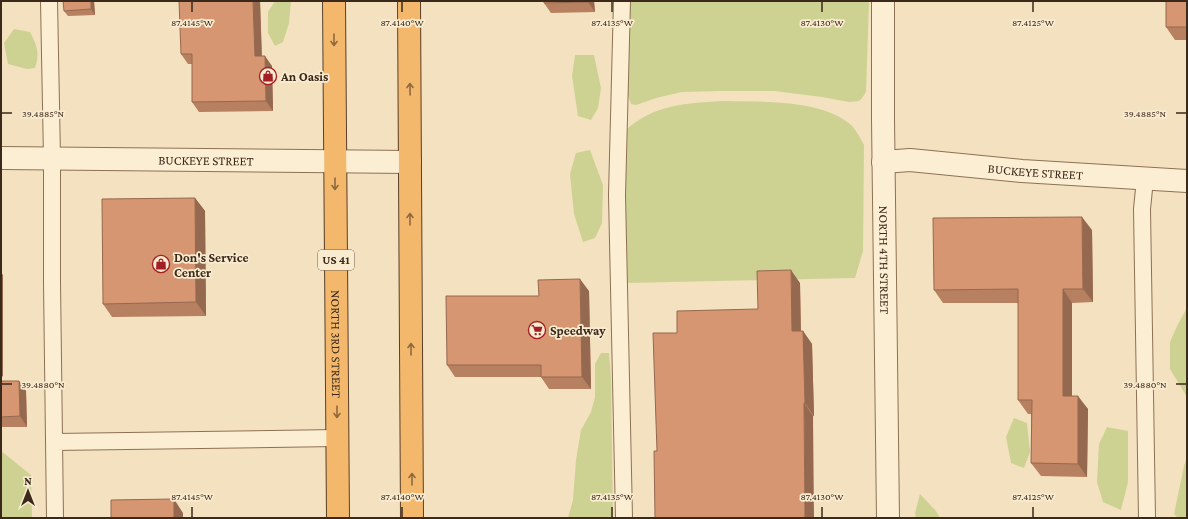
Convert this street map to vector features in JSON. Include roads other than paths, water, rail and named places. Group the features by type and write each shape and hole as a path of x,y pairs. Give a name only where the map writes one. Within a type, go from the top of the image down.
{"highway":[{"name":"NORTH 3RD STREET","path":"334,1 338,518"},
{"path":"409,1 412,518"}],"street":[{"name":"NORTH 4TH STREET","path":"883,1 883,162 888,518"},
{"name":"BUCKEYE STREET","path":"1,158 410,162"},
{"name":"BUCKEYE STREET","path":"883,162 910,160 1022,171 1187,181"}],"lane":[{"path":"49,1 55,518"},
{"path":"622,1 617,195 624,518"},
{"path":"1145,179 1142,208 1147,518"},
{"path":"54,442 337,438"}],"place":[{"name":"An Oasis","path":"268,76"},
{"name":"Don's Service Center","path":"161,264"},
{"name":"Speedway","path":"537,330"}]}
